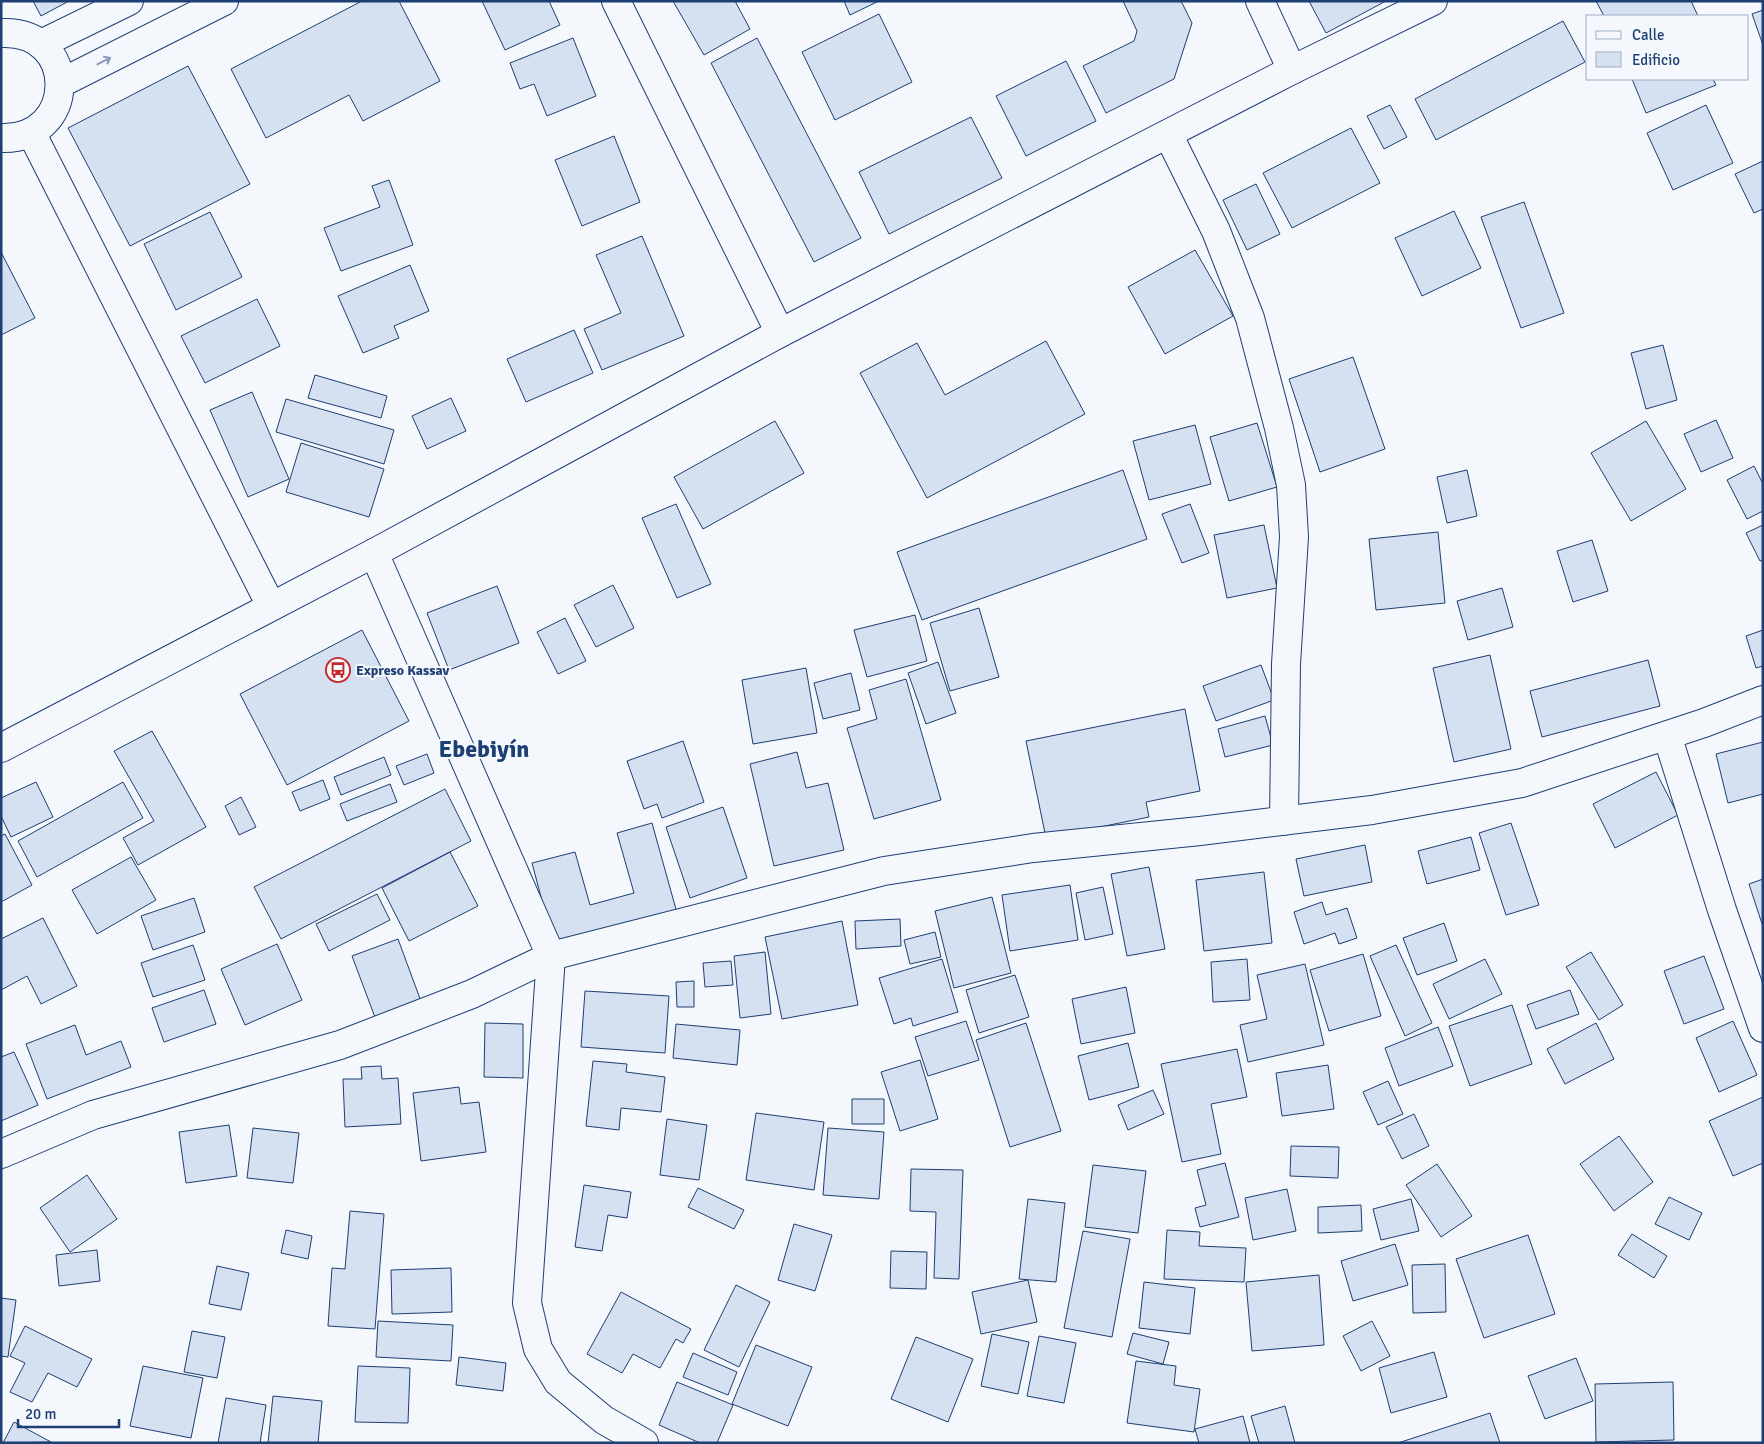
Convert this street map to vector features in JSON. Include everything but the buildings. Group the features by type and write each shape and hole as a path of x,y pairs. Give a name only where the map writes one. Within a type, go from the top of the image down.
{"street":[{"path":"41,44 129,1"},
{"path":"61,83 224,1"},
{"path":"616,1 780,332"},
{"path":"1260,1 1292,70"},
{"path":"1,748 374,553 780,332 1292,70 1433,1"},
{"path":"1,33 14,32 22,34 41,44 52,55 58,68 61,83 59,98 53,112 44,124 31,132 17,137 1,138"},
{"path":"31,132 272,606"},
{"path":"1168,134 1216,231 1250,318 1279,428 1291,485 1294,537 1286,664 1284,822"},
{"path":"374,553 551,956 527,1303 538,1349 558,1382 604,1420 644,1443"},
{"path":"1,1154 93,1115 340,1045 472,994 551,956 884,872 1033,848 1284,822 1372,810 1522,783 1667,735 1763,700"},
{"path":"1667,735 1722,910 1763,1028"}],"place":[{"name":"Expreso Kassav","path":"338,670"}],"district":[{"name":"Ebebiyín","path":"484,749"}]}
